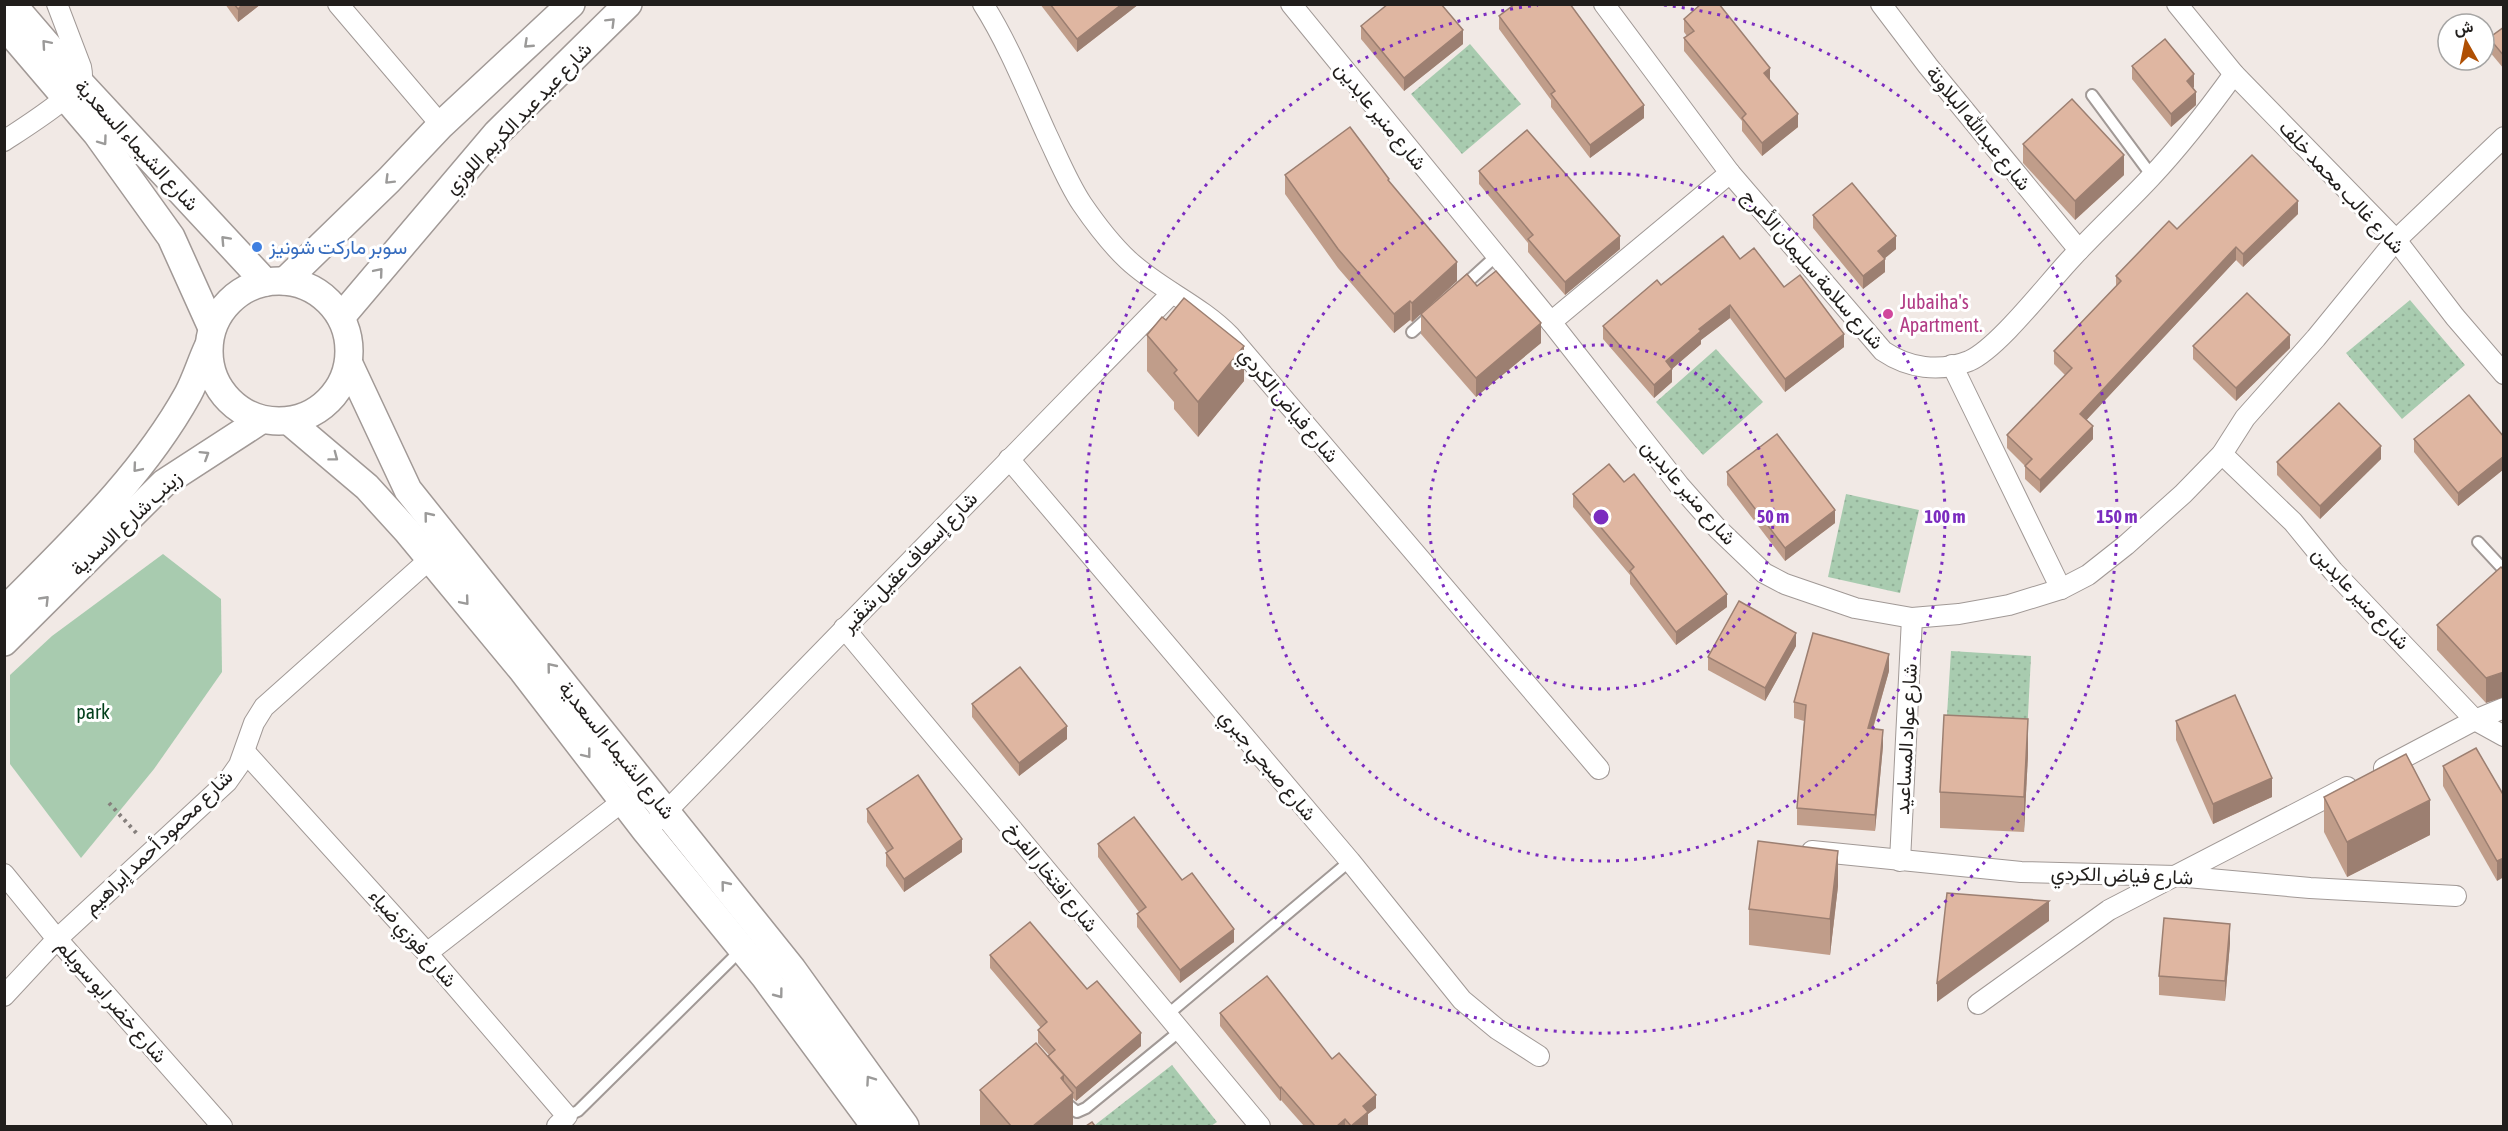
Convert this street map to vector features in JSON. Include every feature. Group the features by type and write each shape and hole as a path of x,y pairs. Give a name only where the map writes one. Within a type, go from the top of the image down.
{"street":[{"name":"شارع الشيماء السعدية","path":"12,4 72,90 98,134 171,237 210,337"},
{"path":"4,141 72,90 82,76 81,67 57,4"},
{"path":"339,4 441,125"},
{"path":"275,282 389,180 441,125 572,4"},
{"name":"شارع عيد عبد الكريم اللوزي","path":"341,317 497,134 628,4"},
{"name":"شارع فياض الكردي","path":"983,4 1006,45 1062,168 1082,203 1128,260 1172,293 1194,305 1230,336 1599,769"},
{"name":"شارع منير عابدين","path":"1290,4 1551,322 1679,485 1717,528 1764,573 1803,591 1855,608 1912,618 1959,614 2009,605 2061,589 2088,575 2126,545 2183,494 2222,454 2245,418 2316,338 2396,240 2504,137"},
{"name":"شارع عبدالله البلاونة","path":"1881,4 1928,66 2079,250"},
{"name":"شارع غالب محمد خلف","path":"2177,4 2234,74 2396,240 2504,374"},
{"name":"شارع سلامة سليمان الأعرج","path":"1608,6 1730,173 1882,351 1896,360 1924,368 1952,366 1979,355 2001,336 2079,250 2152,176 2202,117 2234,74"},
{"name":"شارع الشيماء السعدية","path":"4,25 275,282"},
{"path":"1551,322 1730,173"},
{"path":"275,282 308,287 327,299 341,317 349,339 349,364 342,383 330,400 314,412 289,421 261,420 243,412 227,400 216,384 210,366 210,337 220,312 232,298 248,288 275,282"},
{"name":"شارع إسعاف عقيل شقير","path":"646,831 668,812 844,628 1172,293"},
{"name":"زينب شارع الاسدية","path":"4,612 108,503 155,447 189,391 210,337"},
{"name":"شارع الشيماء السعدية","path":"349,364 408,490 668,812 752,940 783,1000 887,1123"},
{"path":"1952,366 2061,589"},
{"name":"زينب شارع الاسدية","path":"4,642 164,483 261,420"},
{"name":"شارع الشيماء السعدية","path":"289,421 368,487 523,671 646,831 752,940"},
{"name":"شارع منير عابدين","path":"2222,454 2292,522 2332,571 2475,720 2504,736"},
{"name":"شارع صبحي جبري","path":"1009,459 1350,861 1462,1000 1497,1029 1539,1056"},
{"name":"شارع محمود أحمد إبراهيم","path":"4,996 57,939 227,782 245,752 254,723 264,707 430,559"},
{"name":"شارع عواد المساعيد","path":"1899,861 1912,618"},
{"name":"شارع افتخار الفرخ","path":"844,628 1260,1126"},
{"path":"1978,1004 2109,910 2475,720 2504,708"},
{"name":"شارع فوزي ضياء","path":"245,752 428,953 562,1121"},
{"path":"428,953 623,801"},
{"name":"شارع فياض الكردي","path":"1788,848 2021,872 2176,876 2310,888 2456,896"},
{"name":"شارع خضر ابو سويلم","path":"4,874 57,939 219,1125"}],"lane":[{"path":"2092,95 2152,176"},
{"path":"1454,294 1496,255"},
{"path":"1412,332 1437,309"},
{"path":"2478,542 2504,570"},
{"path":"1167,1015 1350,861"},
{"path":"562,1121 578,1111 752,940"},
{"path":"1055,1091 1069,1107 1077,1112 1086,1108 1180,1031"}],"path":[{"path":"109,803 152,851"}],"green space":[{"path":"1470,44 1521,104 1462,154 1411,94"},
{"path":"2410,300 2465,365 2402,419 2346,353"},
{"path":"1716,349 1763,402 1703,455 1656,402"},
{"path":"1846,494 1919,510 1900,593 1828,577"},
{"name":"park","path":"163,554 221,599 222,672 154,769 81,858 10,764 10,675 52,636"},
{"path":"1951,651 2031,656 2027,735 1946,731"},
{"path":"1172,1065 1217,1122 1211,1126 1095,1125"}],"building":[{"path":"1050,4 1122,4 1077,39"},
{"path":"1388,4 1441,4 1463,30 1404,78 1361,26"},
{"path":"1515,4 1570,4 1644,105 1590,145 1551,94 1555,91 1499,16"},
{"path":"1701,4 1719,4 1770,68 1764,73 1798,114 1762,143 1742,118 1746,114 1684,38 1694,31 1684,19"},
{"path":"2504,27 2504,56 2496,46 2496,33"},
{"path":"2165,39 2194,74 2187,81 2196,92 2171,114 2132,66"},
{"path":"2072,99 2124,155 2075,201 2023,144"},
{"path":"1350,127 1388,180 1457,262 1412,303 1410,301 1394,314 1338,249 1285,175"},
{"path":"1527,130 1620,236 1565,282 1528,239 1533,235 1479,171"},
{"path":"2252,155 2298,201 2243,254 2236,247 2080,414 2093,426 2040,480 2025,466 2032,459 2007,435 2072,368 2054,351 2121,281 2116,276 2169,221 2177,229"},
{"path":"1852,183 1896,236 1878,251 1885,259 1863,276 1813,215"},
{"path":"1723,236 1740,259 1754,248 1784,287 1800,275 1844,334 1785,379 1730,305 1699,329 1701,331 1666,361 1672,369 1654,385 1603,326 1657,280 1661,285"},
{"path":"1496,271 1541,323 1476,378 1421,314 1467,274 1477,286"},
{"path":"2247,293 2290,335 2236,388 2193,346"},
{"path":"1184,298 1244,346 1198,402 1174,373 1177,370 1147,335 1162,317 1166,320"},
{"path":"2469,395 2504,437 2504,456 2458,493 2414,439"},
{"path":"2339,403 2381,446 2320,506 2277,462"},
{"path":"1777,434 1835,510 1785,548 1727,472"},
{"path":"1609,464 1624,482 1634,474 1727,594 1676,632 1630,571 1634,567 1573,494"},
{"path":"2501,567 2504,570 2504,672 2486,678 2437,625"},
{"path":"1739,601 1796,633 1765,688 1708,657"},
{"path":"1813,633 1889,654 1868,728 1883,730 1875,815 1797,808 1806,705 1794,702"},
{"path":"1020,667 1067,726 1019,763 972,704"},
{"path":"2235,695 2272,778 2213,804 2176,721"},
{"path":"1944,715 2028,719 2024,797 1940,792"},
{"path":"2476,748 2504,796 2504,858 2497,861 2443,766"},
{"path":"2406,754 2430,800 2347,842 2324,797"},
{"path":"918,775 962,839 904,879 886,853 893,848 867,809"},
{"path":"1134,817 1182,880 1192,873 1234,929 1180,970 1137,914 1146,907 1098,844"},
{"path":"1758,841 1838,851 1830,919 1749,909"},
{"path":"1947,893 2049,901 1937,983"},
{"path":"2164,918 2230,924 2225,981 2159,976"},
{"path":"1030,922 1087,989 1097,981 1141,1033 1076,1088 1048,1056 1055,1050 1038,1030 1047,1022 990,955"},
{"path":"1267,976 1332,1059 1339,1053 1376,1095 1363,1106 1368,1112 1351,1126 1345,1119 1337,1126 1315,1126 1280,1088 1220,1013"},
{"path":"1036,1043 1064,1075 1061,1078 1073,1093 1033,1126 1011,1126 980,1090"}],"place":[{"name":"سوبر ماركت شونيز","path":"257,247"},
{"name":"Jubaiha's Apartment.","path":"1888,314"}]}
